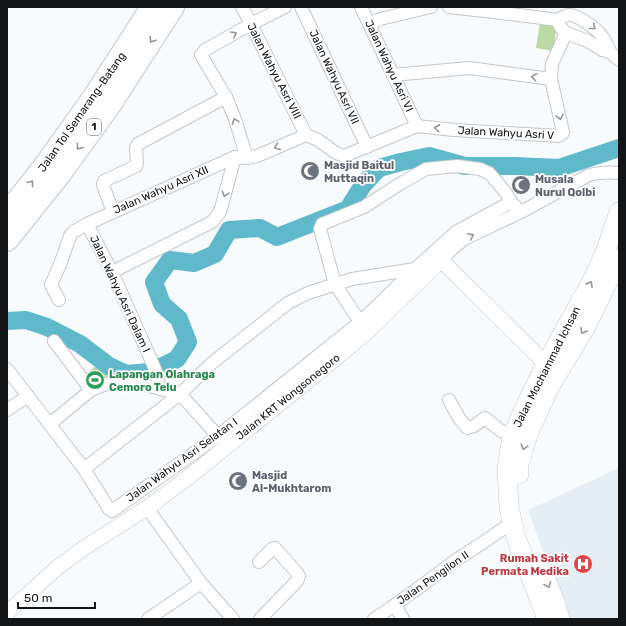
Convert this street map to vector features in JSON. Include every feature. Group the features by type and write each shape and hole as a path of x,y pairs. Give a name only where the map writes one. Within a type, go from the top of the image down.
{"highway":[{"name":"Jalan Tol Semarang–Batang","path":"7,214 47,163 94,97 152,7"},
{"name":"Jalan Tol Semarang–Batang","path":"7,240 59,174 109,106 173,7"}],"main road":[{"name":"Jalan Mochammad Ichsan","path":"560,619 554,599 524,524 520,501 519,463 529,432 550,386 585,328 615,255 619,212"},
{"name":"Jalan Mochammad Ichsan","path":"547,619 515,535 509,507 507,469 513,434 546,364 594,277 615,255"}],"street":[{"name":"Jalan Wahyu Asri VIII","path":"242,7 306,135"},
{"path":"112,272 212,222 220,212 241,157 235,119 226,97 202,55 205,50 285,7"},
{"name":"Jalan Wahyu Asri VII","path":"301,7 367,147"},
{"name":"Jalan Wahyu Asri VI","path":"361,7 417,126"},
{"path":"368,24 380,19 431,7"},
{"path":"449,7 528,11 557,20 576,12 600,33 616,57"},
{"path":"557,20 561,28 566,33 588,41 616,57"},
{"path":"393,75 469,68 551,79 552,64 566,33"},
{"name":"Jalan Wahyu Asri V","path":"417,126 454,130 559,136 563,132 551,79"},
{"path":"113,212 103,185 104,182 136,166 136,148 138,144 226,97"},
{"path":"306,135 318,140 336,153 344,156 417,126"},
{"name":"Jalan Wahyu Asri XII","path":"59,300 51,285 70,236 73,232 113,212 241,157 257,156 306,135"},
{"path":"360,322 335,284 320,229 322,224 364,208 398,185 426,170 457,166 480,169 489,174 506,193 511,202 521,212"},
{"path":"546,364 441,260 464,239 521,212 590,175 599,172 619,173"},
{"name":"Jalan Wahyu Asri Selatan I","path":"7,369 84,469 109,509 112,511 218,436 360,322 456,232 511,202"},
{"name":"Jalan Wahyu Asri Dalam I","path":"87,224 112,272 152,362 157,374 159,388"},
{"name":"Jalan KRT Wongsonegoro","path":"7,612 58,567 84,548 147,508 190,476 337,357 367,332 441,260"},
{"path":"84,469 180,394 212,363 288,302 308,293 352,279 415,269"},
{"path":"54,341 91,390"},
{"path":"50,424 91,390 114,381 126,380 180,394 218,436"},
{"path":"7,410 28,396"},
{"path":"449,400 459,418 467,428 474,426 485,418 497,429 513,434"},
{"path":"147,508 201,583 233,619"},
{"name":"Jalan Pengilon II","path":"374,619 512,522"},
{"path":"259,562 272,549 275,548 299,576 297,581 260,619"},
{"path":"148,619 201,583"},
{"path":"395,605 403,619"}],"shaded area":[{"name":"Rumah Sakit Permata Medika","path":"619,468 619,619 568,619 528,510"}],"green space":[{"path":"540,22 557,25 553,51 536,48"},
{"name":"Lapangan Olahraga Cemoro Telu","path":"99,363 108,375 94,386 85,375"}],"waterway":[{"path":"7,321 26,320 47,327 80,344 109,366 126,374 150,372 177,359 188,342 179,319 162,304 154,282 170,260 194,263 215,254 229,230 260,228 277,237 348,209 363,185 379,168 429,156 465,166 559,168 619,148"}],"place":[{"name":"Masjid Baitul Muttaqin","path":"310,171"},
{"name":"Musala Nurul Qolbi","path":"521,185"},
{"name":"Lapangan Olahraga Cemoro Telu","path":"95,380"},
{"name":"Masjid Al-Mukhtarom","path":"238,481"},
{"name":"Rumah Sakit Permata Medika","path":"583,564"}]}
